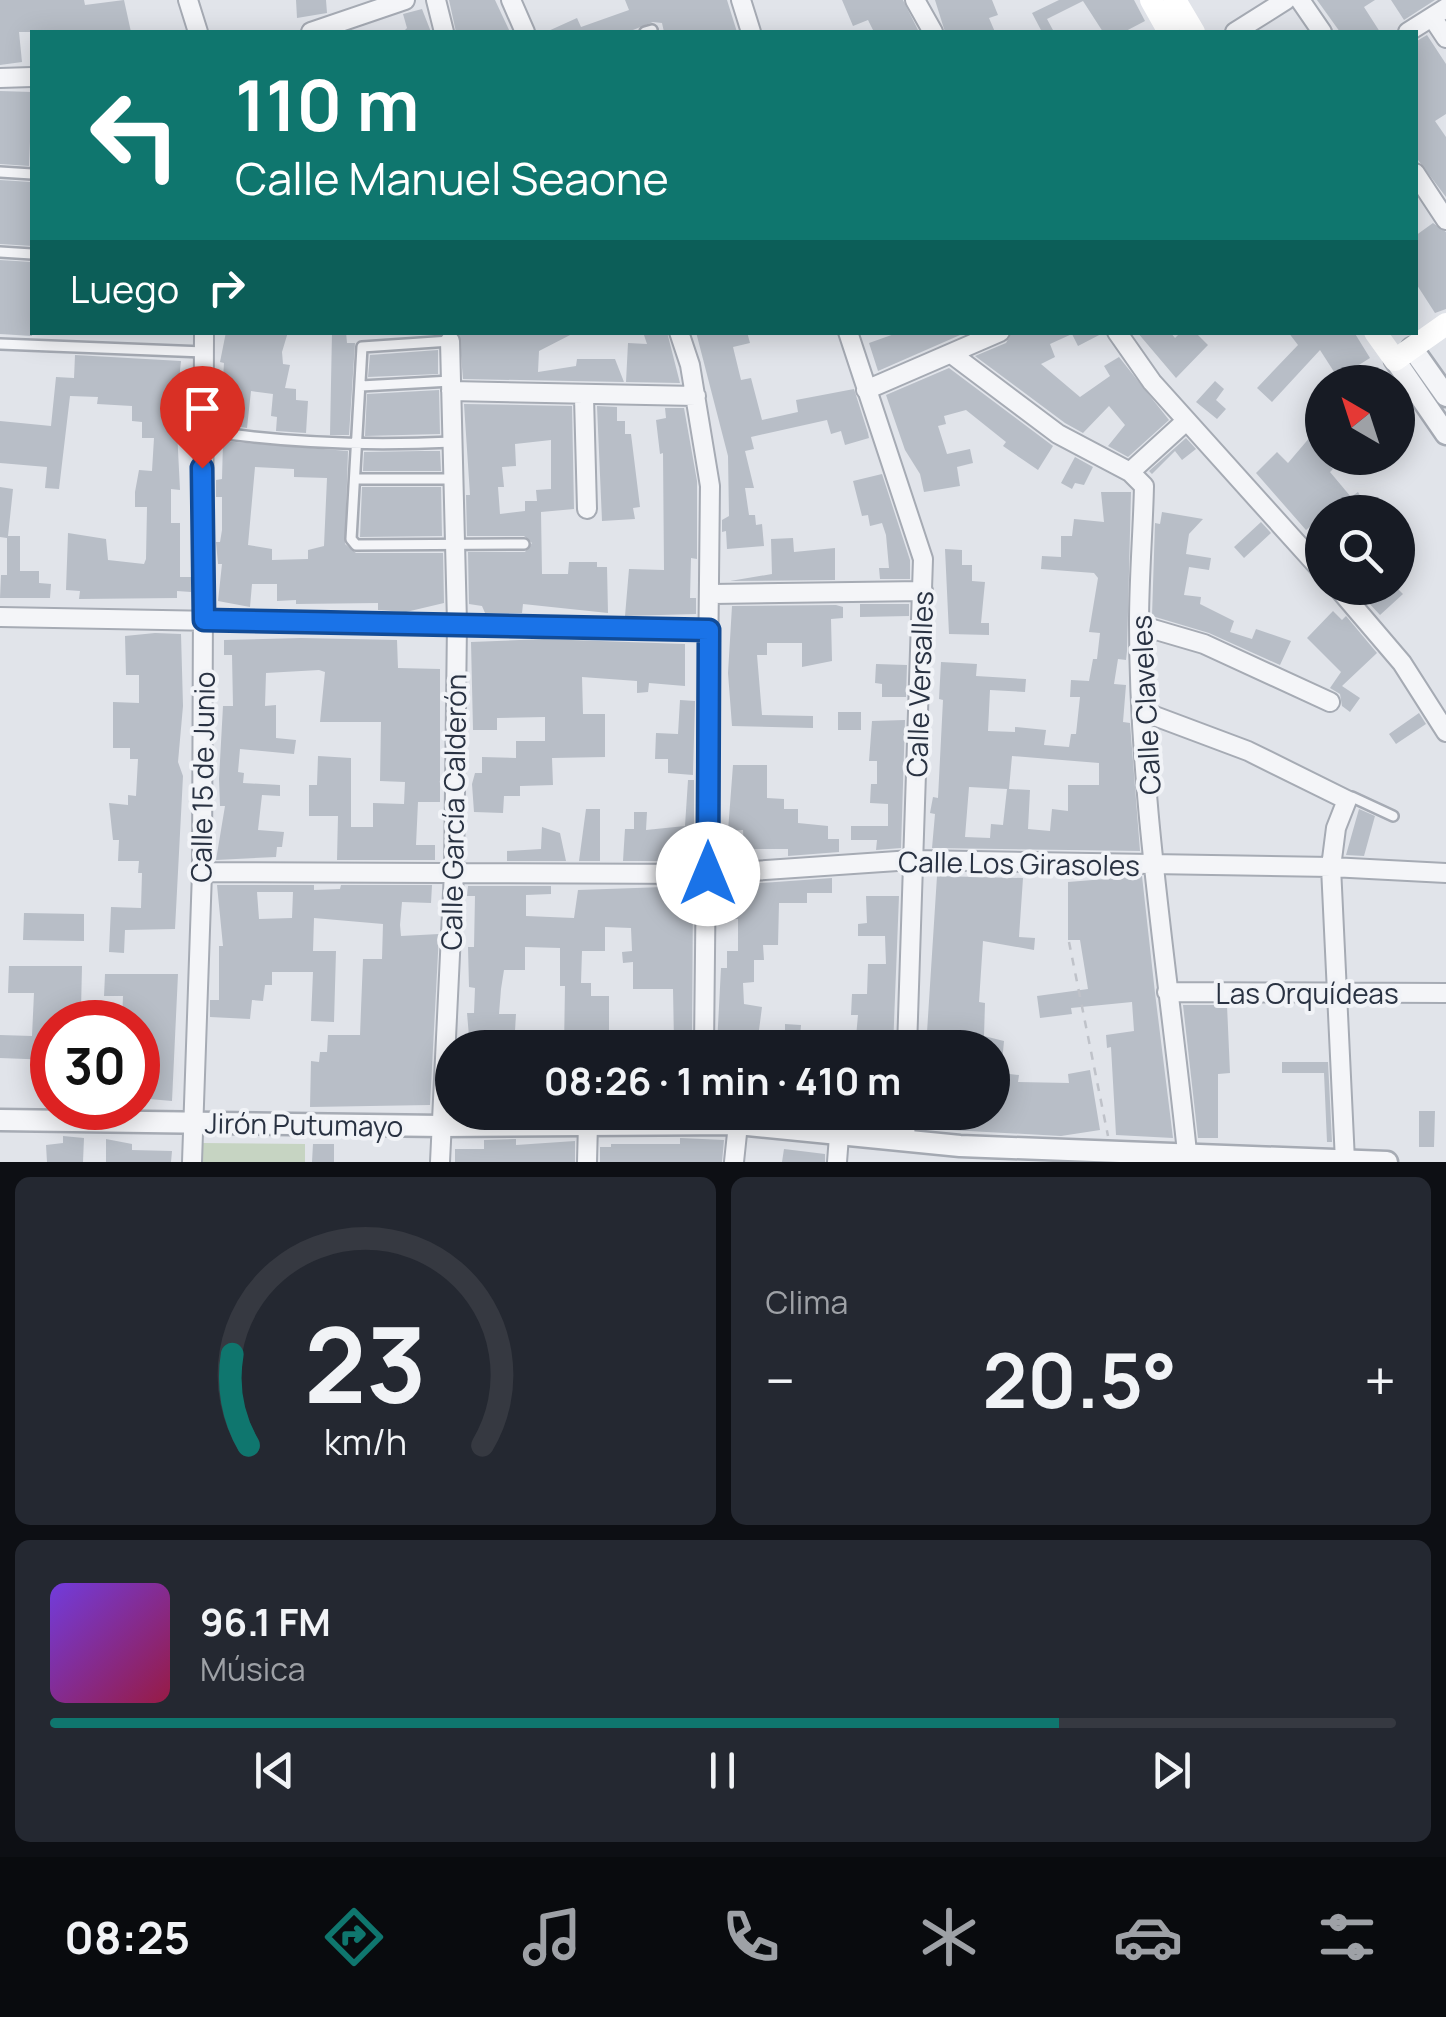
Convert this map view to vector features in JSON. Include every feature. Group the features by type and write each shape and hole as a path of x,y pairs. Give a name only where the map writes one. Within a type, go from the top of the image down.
{"main road":[{"path":"1151,0 1168,30"},
{"path":"1175,0 1193,30"},
{"path":"1381,335 1403,347 1446,324"}],"street":[{"path":"188,0 197,30"},
{"path":"317,30 404,0"},
{"path":"436,0 444,30"},
{"path":"511,0 524,30"},
{"path":"741,0 750,30"},
{"path":"916,0 932,30"},
{"path":"1238,30 1286,0"},
{"path":"1300,0 1321,30"},
{"path":"1411,30 1439,12 1446,38"},
{"path":"0,78 30,77"},
{"path":"1418,178 1445,218"},
{"name":"Calle 15 de Junio","path":"192,1162 202,872 204,335"},
{"path":"680,335 696,396 710,486 712,594 704,1030"},
{"name":"Calle Versalles","path":"849,335 918,536 923,591 907,1030"},
{"path":"866,390 994,335"},
{"path":"1119,335 1152,382 1305,551"},
{"name":"Calle García Calderón","path":"447,1030 454,872 457,623 450,341"},
{"path":"1403,347 1446,396"},
{"path":"1403,347 1446,434"},
{"path":"954,355 1058,434 1130,472 1186,421"},
{"path":"451,386 584,397 696,396"},
{"path":"584,397 587,509"},
{"name":"Calle Claveles","path":"1130,472 1144,486 1139,625 1154,865 1188,1159"},
{"path":"712,594 923,591"},
{"path":"1353,605 1378,632 1446,732"},
{"path":"0,617 709,630"},
{"path":"1139,625 1204,644 1330,702"},
{"path":"1144,712 1248,750 1347,800 1336,828 1331,867 1345,1161"},
{"name":"Calle Los Girasoles","path":"202,872 708,874 912,860 1331,867 1446,873"},
{"name":"Las Orquídeas","path":"1168,992 1446,993"},
{"name":"Jirón Putumayo","path":"0,1120 435,1126"},
{"name":"Calle García Calderón","path":"440,1162 442,1130"},
{"path":"587,1162 588,1130"},
{"path":"734,1162 737,1130"},
{"name":"Jirón Putumayo","path":"788,1130 905,1141 960,1154 1108,1148 1188,1159 1387,1162"},
{"path":"905,1130 905,1141"},
{"path":"837,1162 838,1136"}],"lane":[{"path":"0,172 30,174"},
{"path":"0,252 30,254"},
{"path":"87,348 88,335"},
{"path":"450,341 362,347 352,539 356,544 524,544"},
{"path":"0,344 204,352"},
{"path":"360,386 451,386"},
{"path":"202,430 278,443 358,447 453,442"},
{"path":"358,479 454,479"},
{"path":"1347,800 1352,797 1393,816"}],"path":[{"path":"1069,942 1088,1052 1108,1120 1108,1148"}],"green space":[{"path":"202,1143 305,1144 305,1162 202,1162"}],"building":[{"path":"0,0 84,0 85,5 124,0 131,30 19,32 22,62 0,65"},
{"path":"296,0 326,0 327,13 297,18"},
{"path":"449,0 495,0 509,30 456,30"},
{"path":"625,0 727,0 736,30 664,30 662,23 653,22 633,30 550,30 577,18 581,27 629,10"},
{"path":"842,0 903,0 918,30 873,30 868,20 853,26"},
{"path":"935,0 992,0 998,15 989,18 994,30 944,30"},
{"path":"1059,0 1134,0 1145,21 1128,30 1102,30 1083,1 1047,19 1053,30 1041,30 1032,13"},
{"path":"1317,0 1375,0 1364,7 1379,30 1339,30"},
{"path":"1391,0 1435,0 1404,20"},
{"path":"422,9 430,30 405,30 403,14"},
{"path":"1427,35 1446,64 1446,114 1435,121 1446,137 1446,197 1418,160 1418,40"},
{"path":"0,91 30,92 29,166 0,164"},
{"path":"0,180 30,182 30,246 0,244"},
{"path":"1433,223 1446,232 1446,309 1435,313 1418,287 1418,234"},
{"path":"0,260 30,262 32,336 0,334"},
{"path":"225,335 287,335 282,352 283,364 290,365 285,388 296,389 296,400 308,401 306,433 276,431 277,417 271,416 273,394 251,391 247,428 220,424 224,363 220,362"},
{"path":"332,335 346,335 347,343 355,343 349,435 330,435"},
{"path":"459,335 570,335 539,351 538,372 576,366 577,359 615,359 624,382 463,379"},
{"path":"644,335 668,335 680,383 626,382 628,343 647,344"},
{"path":"697,335 748,335 750,343 733,347 741,380 751,378 762,420 798,412 796,400 854,389 869,438 845,445 841,431 831,434 827,420 751,437 754,449 745,451 754,488 745,488 749,515 755,515 756,525 762,524 764,546 727,549 722,520 729,516 728,456"},
{"path":"892,335 960,335 878,371 869,343"},
{"path":"1010,335 1070,335 1050,344 1055,357 1041,364 1080,397 1110,376 1104,366 1119,357 1169,420 1128,457 1108,446 1125,425 1109,406 1083,433 975,356 1006,343"},
{"path":"1072,335 1099,335 1078,346"},
{"path":"1140,335 1175,338 1198,335 1208,345 1176,378"},
{"path":"1290,335 1356,335 1370,358 1359,365 1330,365 1320,350 1272,402 1257,388 1298,345"},
{"path":"438,350 438,374 368,377 370,355"},
{"path":"75,355 181,361 176,410 180,490 171,489 171,523 180,523 180,577 191,577 191,592 177,591 177,598 79,599 80,591 66,590 68,533 106,539 108,560 144,564 146,559 147,507 135,507 135,492 139,470 152,471 154,438 142,438 142,422 132,421 132,406 97,404 98,397 70,396 59,489 45,488 47,467 0,463 0,421 51,426 56,377 74,378"},
{"path":"949,368 1053,446 1038,470 1003,446 1006,442 966,410 944,416 946,424 938,426 947,454 970,449 973,463 957,467 960,486 924,492 886,395"},
{"path":"1215,381 1224,389 1216,400 1226,409 1217,419 1196,402"},
{"path":"439,390 440,434 365,436 367,394"},
{"path":"464,404 572,406 574,509 541,512 542,574 568,574 569,562 597,562 597,567 607,567 608,613 523,604 522,613 485,613 482,606 469,604 468,552 525,552 532,543 524,536 467,536 466,495 470,495","holes":["551,440 551,489 536,490 537,501 525,501 525,511 500,514 498,487 504,487 502,467 516,466 515,444"]},
{"path":"597,406 617,407 617,421 625,421 625,434 631,434 640,507 633,508 635,519 602,521"},
{"path":"665,408 684,408 697,481 697,559 691,558 690,598 696,598 696,614 625,616 629,569 664,570 663,453 660,454 656,420 666,418"},
{"path":"1186,438 1196,449 1182,460 1175,451 1152,474 1149,471"},
{"path":"223,441 348,451 345,544 356,553 443,553 444,603 406,612 378,610 378,603 296,604 296,600 277,601 277,584 252,584 250,607 218,601 222,564 218,564 216,542 220,542 222,530 222,497 216,497 216,480 222,479","holes":["255,467 294,469 294,477 327,478 324,546 308,550 308,559 272,560 272,549 248,545"]},
{"path":"1305,443 1305,475 1333,475 1349,495 1305,495 1305,529 1256,473 1277,452 1288,463"},
{"path":"440,451 441,471 363,471 364,452"},
{"path":"1075,457 1093,467 1084,485 1075,483 1072,489 1061,483"},
{"path":"882,474 910,560 910,579 880,579 879,568 889,568 886,535 882,523 870,526 868,515 862,516 853,481"},
{"path":"0,487 13,489 8,536 20,536 20,571 39,571 39,583 51,584 50,598 0,598 1,575 7,575 7,538 0,537"},
{"path":"362,487 441,487 442,536 360,537"},
{"path":"1101,492 1131,492 1127,651 1126,660 1118,659 1114,684 1126,685 1123,722 1130,723 1140,851 932,848 935,814 930,813 933,797 938,798 943,700 939,699 941,662 977,664 976,676 1026,679 1025,692 990,690 988,731 1015,732 1015,727 1046,730 1044,745 1069,747 1071,734 1076,734 1080,697 1070,697 1071,680 1089,681 1093,659 1097,659 1100,633 1089,632 1098,578 1094,573 1041,569 1042,556 1061,557 1061,536 1072,536 1074,519 1104,522","holes":["1012,756 1099,763 1099,785 1068,785 1068,811 1052,809 1050,831 1028,829 1030,790 1009,789","969,787 1007,789 1003,825 991,824 990,838 965,837"]},
{"path":"1162,512 1203,519 1189,534 1186,554 1211,558 1209,570 1189,567 1184,595 1201,597 1200,604 1234,621 1230,632 1252,639 1256,629 1291,641 1280,665 1209,633 1152,616 1155,523 1160,524"},
{"path":"1261,522 1271,533 1244,558 1234,547"},
{"path":"793,538 794,552 835,548 835,580 730,581 772,574 771,539"},
{"path":"945,549 962,550 962,565 972,565 972,581 985,582 981,623 989,623 989,635 949,634"},
{"path":"860,604 909,604 909,616 860,617"},
{"path":"1371,605 1391,605 1380,615"},
{"path":"732,606 843,607 843,618 831,619 832,661 802,667 802,643 767,643 767,655 757,655 762,715 813,716 813,728 732,726 728,673"},
{"path":"1333,611 1342,620 1346,616 1377,653 1342,686 1360,698 1350,712 1342,706 1340,694 1330,688 1341,672 1307,638"},
{"path":"181,634 183,706 178,762 183,776 175,929 125,930 124,953 109,952 111,907 141,908 142,873 138,873 139,861 118,861 119,840 113,840 109,803 128,805 128,795 136,796 138,759 130,759 130,748 113,748 113,702 139,703 139,675 126,675 125,636"},
{"path":"543,639 685,644 685,686 649,683 648,692 637,693 637,681 582,677 583,714 605,714 605,757 552,758 553,785 520,786 520,796 504,796 503,813 474,812 472,784 475,773 482,773 482,757 516,758 516,741 545,741 545,717 497,718 497,730 473,730 471,642"},
{"path":"224,640 397,640 398,668 440,669 440,802 418,802 416,845 435,845 435,860 337,860 338,816 309,816 309,785 317,785 318,756 351,758 351,827 373,827 373,803 404,804 405,782 380,781 381,722 320,722 325,672 319,670 266,673 265,706 276,705 276,738 296,740 294,754 240,749 238,772 244,773 243,783 280,785 280,796 262,795 258,830 284,832 282,847 277,847 276,857 216,860 225,806 220,806 219,779 223,706 233,706 232,655 224,655"},
{"path":"876,664 907,665 906,697 882,697 882,684 875,683"},
{"path":"680,700 695,701 693,775 668,773 668,759 655,759 656,733 678,734"},
{"path":"838,712 861,712 861,730 838,730"},
{"path":"1419,713 1426,724 1396,744 1389,734"},
{"path":"905,720 901,848 876,850 877,840 851,840 851,826 888,826 888,804 870,803 871,784 877,784 877,761 869,761 872,721"},
{"path":"733,765 767,765 767,798 784,799 784,809 798,809 798,823 828,826 828,839 839,839 839,852 788,856 788,849 744,849 743,830 728,831"},
{"path":"688,780 694,780 694,861 623,861 625,829 634,829 634,812 647,812 646,830 685,826"},
{"path":"586,809 600,809 600,861 579,861"},
{"path":"1359,809 1375,816 1364,856 1346,855"},
{"path":"542,827 560,833 566,861 507,861 507,851 541,849"},
{"path":"937,876 1023,878 1019,937 1035,938 1034,950 983,941 979,1002 985,1003 984,1030 927,1030"},
{"path":"1142,876 1173,1138 1116,1135 1111,1047 1107,1048 1106,1035 1134,1031 1132,1002 1071,1008 1072,1014 1040,1018 1037,996 1088,989 1080,940 1068,940 1068,882"},
{"path":"832,878 832,893 807,893 807,903 779,903 778,945 763,945 764,960 754,960 754,982 743,983 744,1004 762,1007 759,1030 718,1030 721,968 727,968 727,951 738,951 738,919 724,919 724,896 718,896 718,886"},
{"path":"217,885 314,885 314,890 340,889 341,885 432,885 431,903 402,902 400,925 401,936 439,934 430,1105 310,1107 311,1061 319,1062 320,1052 327,1052 328,1035 360,1035 363,959 382,959 383,924 314,918 313,951 336,951 334,1022 311,1021 313,972 272,972 272,985 265,985 263,1001 252,1000 250,1019 210,1017 210,1000 219,1000 219,946 223,946","holes":["257,892 293,892 292,918 259,919"]},
{"path":"468,886 551,886 551,894 526,895 526,916 574,918 578,890 693,886 692,1030 674,1030 673,989 633,989 633,962 623,963 622,952 632,951 631,928 605,927 605,951 582,951 581,983 591,983 591,996 609,996 609,1030 564,1030 565,986 560,986 560,948 525,947 525,970 504,970 501,989 499,1014 516,1014 515,1030 468,1030 467,1013 474,1013 475,988 469,987 468,947 474,947 475,896 467,896"},
{"path":"866,896 899,896 894,1030 857,1030 858,1015 851,1015 852,994 867,994 868,964 886,964 885,936 858,936 858,924 867,923"},
{"path":"24,913 84,914 84,941 23,940"},
{"path":"9,966 82,966 81,1000 34,1000 34,993 8,993"},
{"path":"105,974 178,974 172,1101 160,1100 160,1000 104,996"},
{"path":"1183,1005 1227,1005 1230,1073 1218,1074 1218,1138 1198,1138"},
{"path":"785,1024 801,1025 801,1030 785,1030"},
{"path":"0,1035 30,1036 30,1059 0,1058"},
{"path":"1282,1062 1328,1062 1332,1142 1327,1142 1324,1073 1282,1073"},
{"path":"1090,1070 1100,1130 1061,1136 951,1130 1010,1130 1010,1074 1019,1075 1018,1082 1069,1083 1068,1074"},
{"path":"1419,1111 1435,1111 1434,1147 1419,1147"},
{"path":"63,1136 84,1138 83,1162 47,1162 46,1145 63,1143"},
{"path":"680,1138 724,1140 722,1162 600,1162 600,1147 680,1144"},
{"path":"106,1139 132,1144 132,1150 172,1151 171,1162 106,1162"},
{"path":"516,1139 516,1145 575,1141 575,1162 455,1162 455,1149 484,1149 484,1140"},
{"path":"313,1144 334,1144 334,1162 312,1162"},
{"path":"784,1149 825,1154 825,1162 782,1162"}],"route":[{"path":"202,468 204,620 709,630 708,874"}]}
